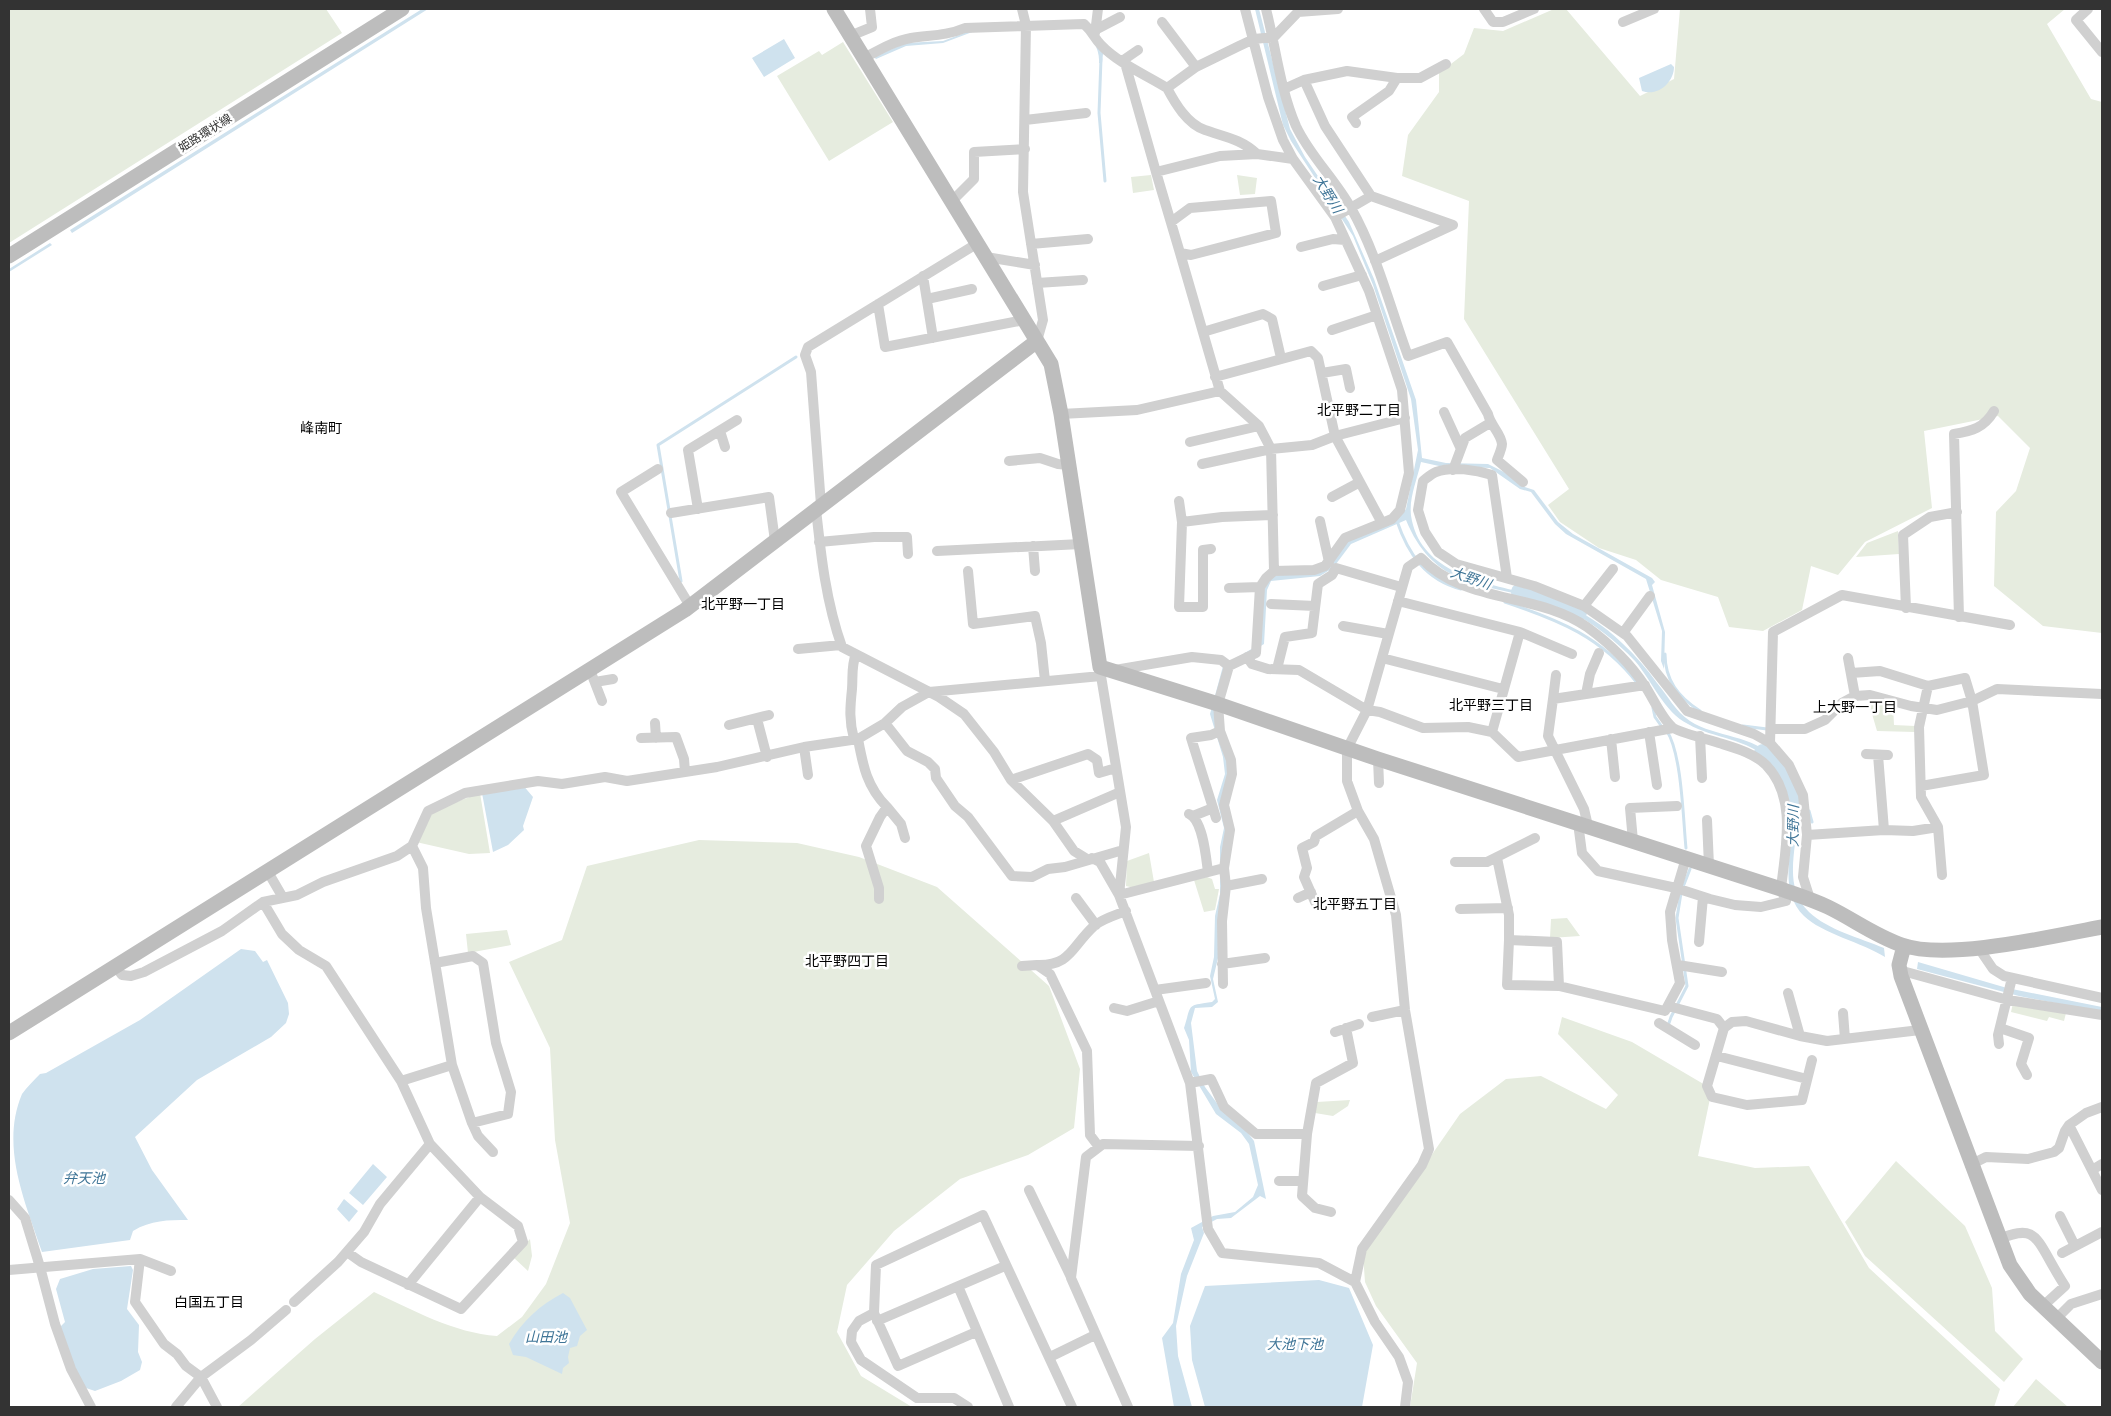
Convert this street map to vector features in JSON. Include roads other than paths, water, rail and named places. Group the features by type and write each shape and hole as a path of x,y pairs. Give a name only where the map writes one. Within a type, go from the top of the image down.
{"street":[{"name":"姫路環状線","path":"9,256 402,9"},
{"path":"834,9 1051,364 1061,414 1081,544 1105,671 1116,768 1126,828 1120,894"},
{"path":"850,36 872,28 870,9"},
{"path":"9,1034 268,872 592,676 690,606 1037,341 1044,320 1023,192 1026,24 1022,9"},
{"path":"1098,9 1096,32 1101,45 1125,65 1166,88 1178,107 1203,130 1234,138 1248,146 1256,154"},
{"path":"1246,9 1268,97 1283,140 1294,159 1335,217 1362,275 1377,315 1402,390 1409,473 1400,510 1392,519 1345,538 1329,562 1314,570 1274,572 1266,578 1260,587 1252,664 1276,669 1299,670 1367,710 1380,712 1423,728 1468,727 1492,732 1518,757 1555,750 1611,739 1673,728 1750,754 1767,766 1782,791 1788,811 1782,889 1786,901 1761,907 1735,905 1676,888 1598,871 1582,853 1584,809 1555,750 1548,736 1556,675"},
{"path":"1266,9 1274,37 1284,89 1297,126 1313,155 1350,207 1375,261 1408,356 1447,342 1488,414 1490,424 1495,428 1502,443 1497,460 1523,482"},
{"path":"1166,88 1196,67 1254,39 1274,37 1299,10 1338,9"},
{"path":"1484,9 1493,22 1503,22 1534,9"},
{"path":"1623,22 1654,9"},
{"path":"2088,9 2076,20 2102,52"},
{"path":"1096,32 1120,17"},
{"path":"1162,22 1196,67"},
{"path":"864,58 888,45 910,38 949,35 965,28 1026,24 1084,24 1096,32"},
{"path":"1125,65 1138,50"},
{"path":"1284,89 1304,80 1347,71 1397,78 1420,78 1446,64"},
{"path":"1125,65 1172,222 1214,377 1220,391 1259,426 1271,449 1274,572"},
{"path":"1356,123 1352,117 1389,91 1397,78"},
{"path":"1304,80 1325,126 1371,196 1452,225 1375,261"},
{"path":"1025,120 1086,112"},
{"path":"952,201 974,179 974,152 1025,149"},
{"path":"1156,172 1220,156 1256,154 1294,159"},
{"path":"1335,217 1371,196"},
{"path":"1172,222 1190,208 1271,201 1276,233 1191,255 1180,253"},
{"path":"1031,244 1088,239"},
{"path":"1301,247 1334,239 1345,240"},
{"path":"978,243 808,347 806,355 811,372 819,507 819,542 833,622 841,644 953,706 969,720 994,752 1014,786 1053,821 1074,851 1100,862 1120,894 1190,1083 1208,1229 1222,1253 1319,1263 1355,1282 1375,1322 1399,1357 1408,1382 1405,1407"},
{"path":"986,257 1035,265"},
{"path":"1323,286 1362,275"},
{"path":"924,276 933,338"},
{"path":"1038,283 1083,280"},
{"path":"927,298 972,289"},
{"path":"878,304 886,347 1024,320"},
{"path":"1203,332 1263,314 1272,319 1281,358"},
{"path":"1332,330 1377,315"},
{"path":"1214,377 1311,351 1318,358 1335,436 1382,523"},
{"path":"1322,373 1346,369 1352,385"},
{"path":"1061,414 1137,410 1220,391"},
{"path":"1959,617 1954,434 1972,431 1988,422 1994,411"},
{"path":"1444,412 1460,446"},
{"path":"1202,464 1271,449 1312,445 1335,436 1405,418"},
{"path":"698,509 688,450 737,420"},
{"path":"1454,466 1460,446 1465,438 1490,424"},
{"path":"1190,442 1259,426"},
{"path":"720,431 725,447"},
{"path":"1009,461 1040,458 1058,464 1069,464"},
{"path":"641,466 646,476"},
{"path":"1507,578 1492,475 1454,466 1436,472 1423,481 1418,510 1425,532 1438,552 1456,564 1534,586 1584,606 1623,634 1687,711 1754,734 1770,743 1789,765 1802,795 1807,835 1803,876 1810,899"},
{"path":"658,469 621,492 690,606"},
{"path":"1409,473 1423,481"},
{"path":"1332,497 1360,482"},
{"path":"671,513 769,497 775,541"},
{"path":"1179,501 1182,522 1175,607 1203,607 1203,550 1211,549"},
{"path":"1906,608 1902,534 1930,517 1957,512"},
{"path":"1182,522 1222,516 1273,516"},
{"path":"1320,521 1329,562"},
{"path":"819,542 874,536 907,537 908,554"},
{"path":"1170,540 1181,540"},
{"path":"937,551 1081,544"},
{"path":"1033,546 1035,571"},
{"path":"1355,1282 1362,1249 1422,1165 1428,1150 1405,1010 1396,915 1374,839 1358,811 1348,781 1347,749 1367,710 1408,567 1421,558 1432,570 1448,579 1493,595 1546,608 1586,626 1632,666 1673,728"},
{"path":"1276,669 1285,637 1312,634 1318,584 1332,575 1336,568 1401,587"},
{"path":"1584,606 1613,569"},
{"path":"968,571 973,624 1035,616 1041,643 1045,681"},
{"path":"1229,588 1260,587"},
{"path":"1770,743 1773,632 1842,595 1906,608 2010,625"},
{"path":"1623,634 1650,596"},
{"path":"1398,601 1520,632 1572,654"},
{"path":"1271,604 1315,606"},
{"path":"1343,626 1388,634"},
{"path":"1492,732 1520,632"},
{"path":"798,648 841,644"},
{"path":"116,967 122,975 131,976 144,972 222,931 263,902 282,896 297,895 323,882 397,856 412,846 428,811 465,793 538,781 562,784 605,776 627,781 685,772 766,757 804,747 856,739 885,723 902,707 929,692 1045,681 1161,664 1178,658 1225,663 1254,651"},
{"path":"1586,694 1590,674 1599,653"},
{"path":"856,654 852,663 849,722 856,739 866,778 875,794 900,824 905,838"},
{"path":"1382,658 1503,689"},
{"path":"1848,658 1855,696"},
{"path":"1216,870 1230,830 1224,805 1232,774 1231,760 1216,733 1214,703 1225,663"},
{"path":"1105,671 1214,703 1347,749 1782,889 1810,899 1885,939 1904,946 1937,949 1978,947 2102,927"},
{"path":"1851,673 1880,671 1928,686 1965,678 1972,700 1984,775 1921,786"},
{"path":"592,676 613,679"},
{"path":"592,676 602,701"},
{"path":"1553,699 1645,686"},
{"path":"1928,686 1919,727 1921,797 1938,827 1942,875"},
{"path":"1771,729 1804,729 1825,720 1842,703 1855,696 1870,695 1938,710 1972,700 1996,689 2102,694"},
{"path":"729,725 768,715"},
{"path":"756,719 766,757"},
{"path":"655,723 656,738"},
{"path":"885,723 907,751 928,762 935,769 936,778 955,806 968,817 1012,876 1032,877 1048,870 1123,850"},
{"path":"1649,732 1657,785"},
{"path":"1216,733 1191,738 1214,813 1191,815 1216,870 1226,886 1222,921 1223,984"},
{"path":"1700,736 1702,778"},
{"path":"641,738 676,737 684,759 685,772"},
{"path":"1611,739 1615,777"},
{"path":"804,747 808,775"},
{"path":"1011,780 1088,754 1097,760 1099,773 1116,768"},
{"path":"1866,754 1883,755 1884,830"},
{"path":"1378,759 1379,783"},
{"path":"1053,821 1120,792"},
{"path":"1632,841 1630,808 1678,806"},
{"path":"879,899 879,888 866,846 887,807"},
{"path":"1321,905 1315,902 1304,877 1307,868 1302,848 1314,842 1316,836 1358,811"},
{"path":"1707,820 1708,866"},
{"path":"1807,835 1884,830 1913,831 1938,827"},
{"path":"1455,862 1487,862 1535,838"},
{"path":"412,846 423,868 426,908 452,1065 478,1136 493,1152"},
{"path":"1497,858 1508,908 1507,986 1559,986 1717,1019 1724,1028"},
{"path":"1686,858 1670,912 1672,940 1680,983 1657,1026 1694,1045"},
{"path":"1120,894 1216,870"},
{"path":"268,872 282,896"},
{"path":"1226,886 1262,879"},
{"path":"1298,898 1311,892"},
{"path":"1699,942 1703,897"},
{"path":"1076,898 1096,925"},
{"path":"263,902 282,934 300,950 326,966 401,1081 430,1144 480,1197 518,1226 523,1242 461,1309 361,1262 347,1252"},
{"path":"1460,909 1508,908"},
{"path":"1022,966 1052,965 1065,960 1073,947 1096,925 1126,911"},
{"path":"1509,940 1557,942 1559,986"},
{"path":"1904,946 1899,970 1970,1165 1999,1240 2015,1274 2043,1306 2102,1362"},
{"path":"1978,947 1993,969 2012,978 2102,998"},
{"path":"435,963 473,956 483,963 496,1043 511,1092 508,1114 472,1123"},
{"path":"1222,964 1265,958"},
{"path":"1037,965 1050,974 1087,1051 1090,1135 1099,1147"},
{"path":"1678,965 1722,972"},
{"path":"1899,970 2008,1000 2102,1015"},
{"path":"1999,1044 1998,1035 2012,978"},
{"path":"1155,990 1206,983"},
{"path":"1788,993 1800,1036"},
{"path":"1114,1008 1127,1011 1159,1001"},
{"path":"1372,1017 1405,1010"},
{"path":"1843,1013 1845,1039"},
{"path":"1812,1060 1802,1100 1747,1105 1712,1097 1708,1086 1724,1028 1732,1022 1746,1021 1800,1036 1827,1041 1920,1030"},
{"path":"1335,1032 1360,1024"},
{"path":"1331,1212 1315,1208 1302,1196 1303,1181 1307,1134 1316,1083 1353,1063 1346,1028"},
{"path":"2000,1028 2029,1038 2021,1064 2026,1075"},
{"path":"1717,1056 1807,1079"},
{"path":"401,1081 452,1065"},
{"path":"1190,1083 1211,1079 1224,1107 1256,1134 1307,1134"},
{"path":"1970,1165 1986,1158 2028,1159 2054,1152 2059,1148 2069,1125 2086,1113 2102,1107"},
{"path":"2069,1125 2102,1190"},
{"path":"294,1302 347,1252 364,1232 380,1204 430,1144"},
{"path":"1071,1278 1086,1158 1104,1144 1199,1146"},
{"path":"2092,1170 2102,1164"},
{"path":"1279,1181 1303,1181"},
{"path":"1029,1190 1071,1278 1128,1407"},
{"path":"408,1284 480,1197"},
{"path":"9,1200 25,1218 55,1324 71,1370 91,1407"},
{"path":"976,1332 898,1366 876,1317 876,1265 983,1215 1072,1407"},
{"path":"2060,1216 2075,1246"},
{"path":"2062,1253 2102,1232"},
{"path":"1999,1240 2014,1233 2030,1234 2040,1240 2065,1286 2043,1306"},
{"path":"140,1259 135,1302 164,1344 177,1354 186,1366 201,1377 217,1407"},
{"path":"9,1270 140,1259 171,1271"},
{"path":"968,1407 954,1398 917,1398 861,1360 851,1342 852,1330 859,1321 876,1317 1005,1266"},
{"path":"958,1286 1009,1407"},
{"path":"2056,1319 2071,1304 2102,1294"},
{"path":"176,1407 201,1377 251,1340 286,1310"},
{"path":"1050,1357 1095,1335"}],"water":[{"path":"422,9 428,9 72,233 70,230"},
{"path":"1255,9 1259,9 1290,129 1305,157 1349,222 1374,279 1416,400 1422,458 1446,463 1488,464 1504,472 1522,486 1534,490 1558,522 1573,534 1652,578 1655,582 1652,585 1665,632 1664,669 1661,661 1662,631 1646,579 1566,534 1555,524 1531,492 1520,489 1490,468 1439,466 1421,462 1411,506 1412,521 1420,542 1434,558 1452,570 1472,579 1539,596 1567,605 1584,614 1608,631 1632,652 1676,708 1690,721 1711,731 1757,745 1775,760 1786,775 1796,798 1797,818 1793,875 1800,901 1809,912 1825,924 1884,948 1885,957 1811,922 1795,903 1790,889 1788,874 1793,826 1791,796 1782,777 1770,761 1752,748 1698,729 1680,719 1665,704 1635,661 1620,646 1587,621 1545,601 1476,584 1455,576 1436,564 1420,546 1406,520 1351,544 1333,568 1320,576 1271,581 1267,590 1264,644 1231,664 1217,697 1230,763 1219,954 1213,979 1218,1002 1212,1007 1195,1008 1191,1023 1197,1071 1205,1087 1222,1110 1248,1133 1254,1141 1266,1199 1260,1196 1231,1218 1217,1219 1202,1227 1204,1233 1187,1276 1176,1326 1178,1356 1192,1407 1174,1407 1162,1338 1173,1323 1181,1274 1194,1240 1191,1228 1213,1216 1235,1212 1253,1197 1258,1185 1249,1144 1241,1133 1216,1114 1191,1072 1189,1040 1184,1028 1191,1007 1212,1002 1215,999 1210,976 1214,957 1215,916 1220,894 1220,847 1224,828 1217,800 1225,774 1223,757 1210,714 1223,666 1253,648 1263,591 1268,578 1279,575 1311,574 1347,541 1399,517 1406,509 1418,450 1411,399 1373,285 1353,236 1291,141 1283,125"},
{"path":"1081,26 1103,52 1160,85 1189,122 1206,132 1232,137 1245,147 1224,136 1199,131 1183,118 1163,90 1103,54 1102,63 1099,63 1094,43 1080,27 975,31 943,43 906,46 876,59 874,57 905,43 943,41 975,29"},
{"path":"784,39 795,58 764,77 752,58"},
{"path":"1671,64 1674,67 1673,73 1664,87 1654,92 1642,91 1639,78"},
{"path":"50,243 52,245 9,272 9,269"},
{"path":"522,784 533,797 523,826 524,830 508,845 493,852 482,793"},
{"name":"弁天池","path":"241,949 255,951 263,962 267,960 288,1003 289,1014 286,1023 271,1037 197,1080 135,1137 152,1170 188,1220 153,1223 140,1227 133,1231 130,1240 42,1252 22,1194 14,1154 13,1134 22,1094 40,1074 46,1073 140,1020"},
{"path":"1918,962 2007,988 2102,1007 2102,1012 2019,996 1917,969"},
{"path":"373,1164 387,1177 363,1205 349,1193"},
{"path":"344,1199 358,1211 349,1222 337,1209"},
{"path":"131,1266 133,1270 127,1309 139,1325 138,1352 142,1362 140,1370 121,1381 95,1391 83,1387 59,1328 65,1322 56,1289 60,1279 93,1269"},
{"name":"大池下池","path":"1319,1280 1349,1288 1373,1345 1362,1407 1205,1407 1192,1360 1190,1326 1205,1286"},
{"name":"山田池","path":"563,1293 570,1298 587,1330 580,1336 577,1346 570,1348 569,1363 563,1368 562,1374 526,1357 513,1355 509,1344 532,1314"}],"waterway":[{"path":"1101,59 1099,113 1105,181"},
{"path":"681,581 658,445 796,357"},
{"path":"1397,521 1401,533 1420,564 1438,579 1461,589"},
{"name":"大野川","path":"1520,592 1552,599 1578,612"},
{"path":"1505,602 1561,623 1578,632 1610,654 1638,684"},
{"path":"1665,654 1667,672 1674,687 1685,700 1700,711"},
{"path":"1653,708 1655,717 1662,727"},
{"path":"1743,726 1767,729"},
{"path":"1667,731 1676,755 1679,771 1686,848"},
{"name":"大野川","path":"1763,753 1769,756 1794,795 1794,804"},
{"path":"1809,811 1812,822"},
{"path":"1683,887 1690,869"},
{"path":"1669,1023 1687,986 1677,918 1681,893"}],"district":[{"name":"北平野二丁目","path":"1359,410"},
{"name":"峰南町","path":"321,428"},
{"name":"北平野一丁目","path":"743,604"},
{"name":"北平野三丁目","path":"1491,705"},
{"name":"上大野一丁目","path":"1855,707"},
{"name":"北平野五丁目","path":"1355,904"},
{"name":"北平野四丁目","path":"847,961"},
{"name":"白国五丁目","path":"209,1302"}]}
